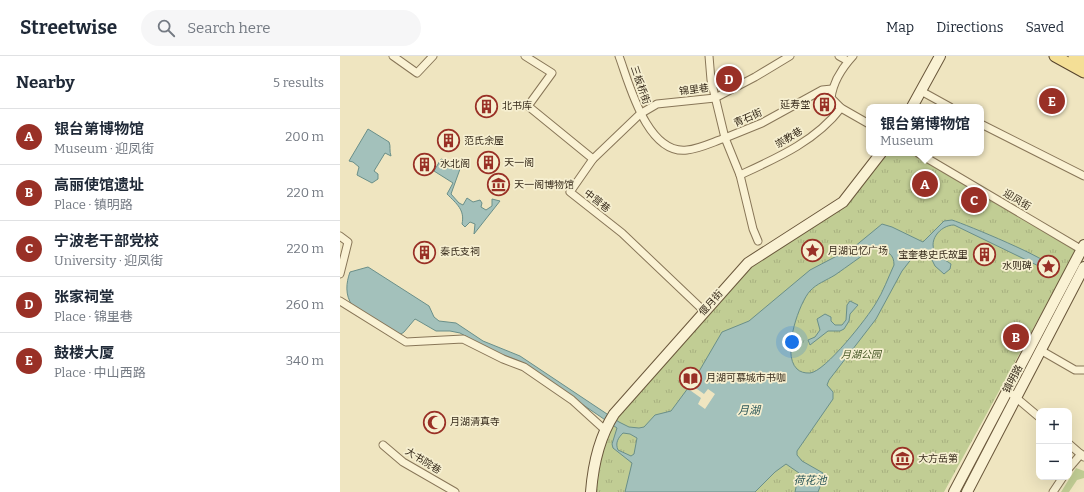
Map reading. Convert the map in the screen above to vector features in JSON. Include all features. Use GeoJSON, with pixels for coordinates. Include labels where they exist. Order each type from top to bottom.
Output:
{"type":"FeatureCollection","features":[{"type":"Feature","properties":{"kind":"main road"},"geometry":{"type":"LineString","coordinates":[[914,104],[940,56]]}},
{"type":"Feature","properties":{"kind":"main road"},"geometry":{"type":"LineString","coordinates":[[1074,56],[1084,62]]}},
{"type":"Feature","properties":{"kind":"main road"},"geometry":{"type":"LineString","coordinates":[[1059,57],[1084,72]]}},
{"type":"Feature","properties":{"kind":"main road","name":"偃月街"},"geometry":{"type":"LineString","coordinates":[[591,492],[599,448],[606,428],[614,414],[748,263],[843,202],[879,156]]}},
{"type":"Feature","properties":{"kind":"main road","name":"镇明路"},"geometry":{"type":"LineString","coordinates":[[954,492],[1083,249]]}},
{"type":"Feature","properties":{"kind":"main road","name":"镇明路"},"geometry":{"type":"LineString","coordinates":[[967,492],[1042,351],[1084,267]]}},
{"type":"Feature","properties":{"kind":"street"},"geometry":{"type":"LineString","coordinates":[[393,56],[417,73],[433,56]]}},
{"type":"Feature","properties":{"kind":"street"},"geometry":{"type":"LineString","coordinates":[[525,56],[552,73],[528,106],[594,159]]}},
{"type":"Feature","properties":{"kind":"street","name":"三板桥街"},"geometry":{"type":"LineString","coordinates":[[619,56],[640,114],[652,131],[666,145],[674,149],[687,150],[725,138]]}},
{"type":"Feature","properties":{"kind":"street","name":"青石街"},"geometry":{"type":"LineString","coordinates":[[709,56],[711,80],[725,138],[762,123],[822,90],[832,89]]}},
{"type":"Feature","properties":{"kind":"street","name":"锦里巷"},"geometry":{"type":"LineString","coordinates":[[594,159],[640,114],[657,104],[715,98],[784,61],[790,56]]}},
{"type":"Feature","properties":{"kind":"street"},"geometry":{"type":"LineString","coordinates":[[839,56],[850,59],[832,89],[831,98],[842,108],[866,122]]}},
{"type":"Feature","properties":{"kind":"street"},"geometry":{"type":"LineString","coordinates":[[921,91],[945,104]]}},
{"type":"Feature","properties":{"kind":"street","name":"崇教巷"},"geometry":{"type":"LineString","coordinates":[[740,175],[800,144],[824,126],[842,108]]}},
{"type":"Feature","properties":{"kind":"street"},"geometry":{"type":"LineString","coordinates":[[984,126],[1084,176]]}},
{"type":"Feature","properties":{"kind":"street"},"geometry":{"type":"LineString","coordinates":[[725,138],[740,175],[753,229],[758,241]]}},
{"type":"Feature","properties":{"kind":"street","name":"迎凤街"},"geometry":{"type":"LineString","coordinates":[[923,156],[1083,249]]}},
{"type":"Feature","properties":{"kind":"street","name":"中营巷"},"geometry":{"type":"LineString","coordinates":[[594,159],[570,192],[622,233],[704,311]]}},
{"type":"Feature","properties":{"kind":"street"},"geometry":{"type":"LineString","coordinates":[[340,236],[348,242],[340,274]]}},
{"type":"Feature","properties":{"kind":"street"},"geometry":{"type":"LineString","coordinates":[[340,302],[406,342],[463,339],[503,359],[524,367],[572,400],[606,428]]}},
{"type":"Feature","properties":{"kind":"street"},"geometry":{"type":"LineString","coordinates":[[1042,351],[1075,370],[1084,370]]}},
{"type":"Feature","properties":{"kind":"street"},"geometry":{"type":"LineString","coordinates":[[1007,390],[1036,414]]}},
{"type":"Feature","properties":{"kind":"street","name":"大书院巷"},"geometry":{"type":"LineString","coordinates":[[383,445],[403,462],[456,492]]}},
{"type":"Feature","properties":{"kind":"street"},"geometry":{"type":"LineString","coordinates":[[1072,447],[1082,455],[1072,465]]}},
{"type":"Feature","properties":{"kind":"street"},"geometry":{"type":"LineString","coordinates":[[1053,492],[1061,480]]}},
{"type":"Feature","properties":{"kind":"green space","name":"月湖公园"},"geometry":{"type":"Polygon","coordinates":[[[882,156],[919,156],[1076,250],[944,492],[596,492],[604,443],[617,416],[750,265],[844,203],[882,156]]]}},
{"type":"Feature","properties":{"kind":"green space"},"geometry":{"type":"Polygon","coordinates":[[[1076,468],[1084,471],[1084,478],[1077,480],[1069,492],[1061,492],[1068,480],[1072,480],[1072,474],[1076,468]]]}},
{"type":"Feature","properties":{"kind":"water"},"geometry":{"type":"Polygon","coordinates":[[[368,129],[389,142],[391,156],[385,153],[374,171],[378,174],[378,179],[372,183],[357,175],[359,167],[353,162],[349,161],[368,129]]]}},
{"type":"Feature","properties":{"kind":"water"},"geometry":{"type":"Polygon","coordinates":[[[441,159],[457,165],[460,169],[451,194],[459,203],[463,205],[467,198],[473,202],[480,200],[482,203],[481,207],[486,210],[492,206],[492,199],[500,201],[474,234],[475,224],[470,222],[465,227],[462,224],[463,219],[461,211],[457,204],[447,194],[453,183],[434,171],[441,159]]]}},
{"type":"Feature","properties":{"kind":"water","name":"月湖"},"geometry":{"type":"Polygon","coordinates":[[[952,220],[1024,250],[1050,264],[1055,269],[1054,272],[1049,271],[954,225],[940,231],[934,240],[934,250],[937,255],[951,264],[950,269],[944,274],[935,266],[930,256],[919,252],[916,253],[902,271],[876,319],[829,380],[827,385],[833,392],[833,399],[797,451],[797,455],[802,461],[823,473],[823,479],[818,492],[795,492],[799,473],[786,464],[775,472],[755,492],[625,492],[632,463],[613,448],[612,444],[617,428],[519,361],[492,351],[460,333],[436,331],[415,319],[404,332],[401,334],[395,333],[352,305],[347,293],[350,272],[368,267],[429,306],[434,317],[439,321],[456,323],[483,341],[520,356],[619,422],[629,427],[639,428],[644,427],[655,415],[671,411],[694,380],[722,332],[749,321],[810,270],[854,247],[882,224],[892,227],[923,242],[944,221],[952,220]],[[878,248],[872,249],[835,275],[815,286],[810,291],[799,310],[792,338],[791,352],[793,363],[799,371],[810,373],[826,364],[856,331],[876,303],[894,265],[892,256],[878,248]],[[623,433],[618,441],[618,450],[631,456],[634,454],[637,438],[630,434],[623,433]]]}},
{"type":"Feature","properties":{"kind":"water"},"geometry":{"type":"Polygon","coordinates":[[[850,301],[858,305],[850,314],[849,321],[844,329],[840,331],[828,331],[810,345],[808,340],[815,337],[820,330],[817,319],[825,314],[831,317],[831,321],[835,325],[842,325],[846,320],[847,305],[850,301]]]}},
{"type":"Feature","properties":{"kind":"pier"},"geometry":{"type":"Polygon","coordinates":[[[690,384],[704,394],[708,389],[715,394],[705,409],[698,404],[701,398],[687,388],[690,384]]]}},
{"type":"Feature","properties":{"kind":"place","name":"张家祠堂"},"geometry":{"type":"Point","coordinates":[729,79]}},
{"type":"Feature","properties":{"kind":"place","name":"鼓楼大厦"},"geometry":{"type":"Point","coordinates":[1052,101]}},
{"type":"Feature","properties":{"kind":"place","name":"延寿堂"},"geometry":{"type":"Point","coordinates":[825,105]}},
{"type":"Feature","properties":{"kind":"place","name":"北书库"},"geometry":{"type":"Point","coordinates":[486,106]}},
{"type":"Feature","properties":{"kind":"place","name":"范氏余屋"},"geometry":{"type":"Point","coordinates":[449,141]}},
{"type":"Feature","properties":{"kind":"place","name":"天一阁"},"geometry":{"type":"Point","coordinates":[489,163]}},
{"type":"Feature","properties":{"kind":"place","name":"水北阁"},"geometry":{"type":"Point","coordinates":[424,164]}},
{"type":"Feature","properties":{"kind":"place","name":"银台第博物馆"},"geometry":{"type":"Point","coordinates":[925,184]}},
{"type":"Feature","properties":{"kind":"place","name":"天一阁博物馆"},"geometry":{"type":"Point","coordinates":[498,185]}},
{"type":"Feature","properties":{"kind":"place","name":"宁波老干部党校"},"geometry":{"type":"Point","coordinates":[974,200]}},
{"type":"Feature","properties":{"kind":"place","name":"月湖记忆广场"},"geometry":{"type":"Point","coordinates":[812,251]}},
{"type":"Feature","properties":{"kind":"place","name":"秦氏支祠"},"geometry":{"type":"Point","coordinates":[425,252]}},
{"type":"Feature","properties":{"kind":"place","name":"宝奎巷史氏故里"},"geometry":{"type":"Point","coordinates":[984,255]}},
{"type":"Feature","properties":{"kind":"place","name":"水则碑"},"geometry":{"type":"Point","coordinates":[1048,266]}},
{"type":"Feature","properties":{"kind":"place","name":"高丽使馆遗址"},"geometry":{"type":"Point","coordinates":[1016,337]}},
{"type":"Feature","properties":{"kind":"place","name":"月湖可慕城市书咖"},"geometry":{"type":"Point","coordinates":[690,378]}},
{"type":"Feature","properties":{"kind":"place","name":"月湖清真寺"},"geometry":{"type":"Point","coordinates":[434,422]}},
{"type":"Feature","properties":{"kind":"place","name":"大方岳第"},"geometry":{"type":"Point","coordinates":[902,459]}},
{"type":"Feature","properties":{"kind":"water label","name":"荷花池"},"geometry":{"type":"Point","coordinates":[810,480]}}]}
